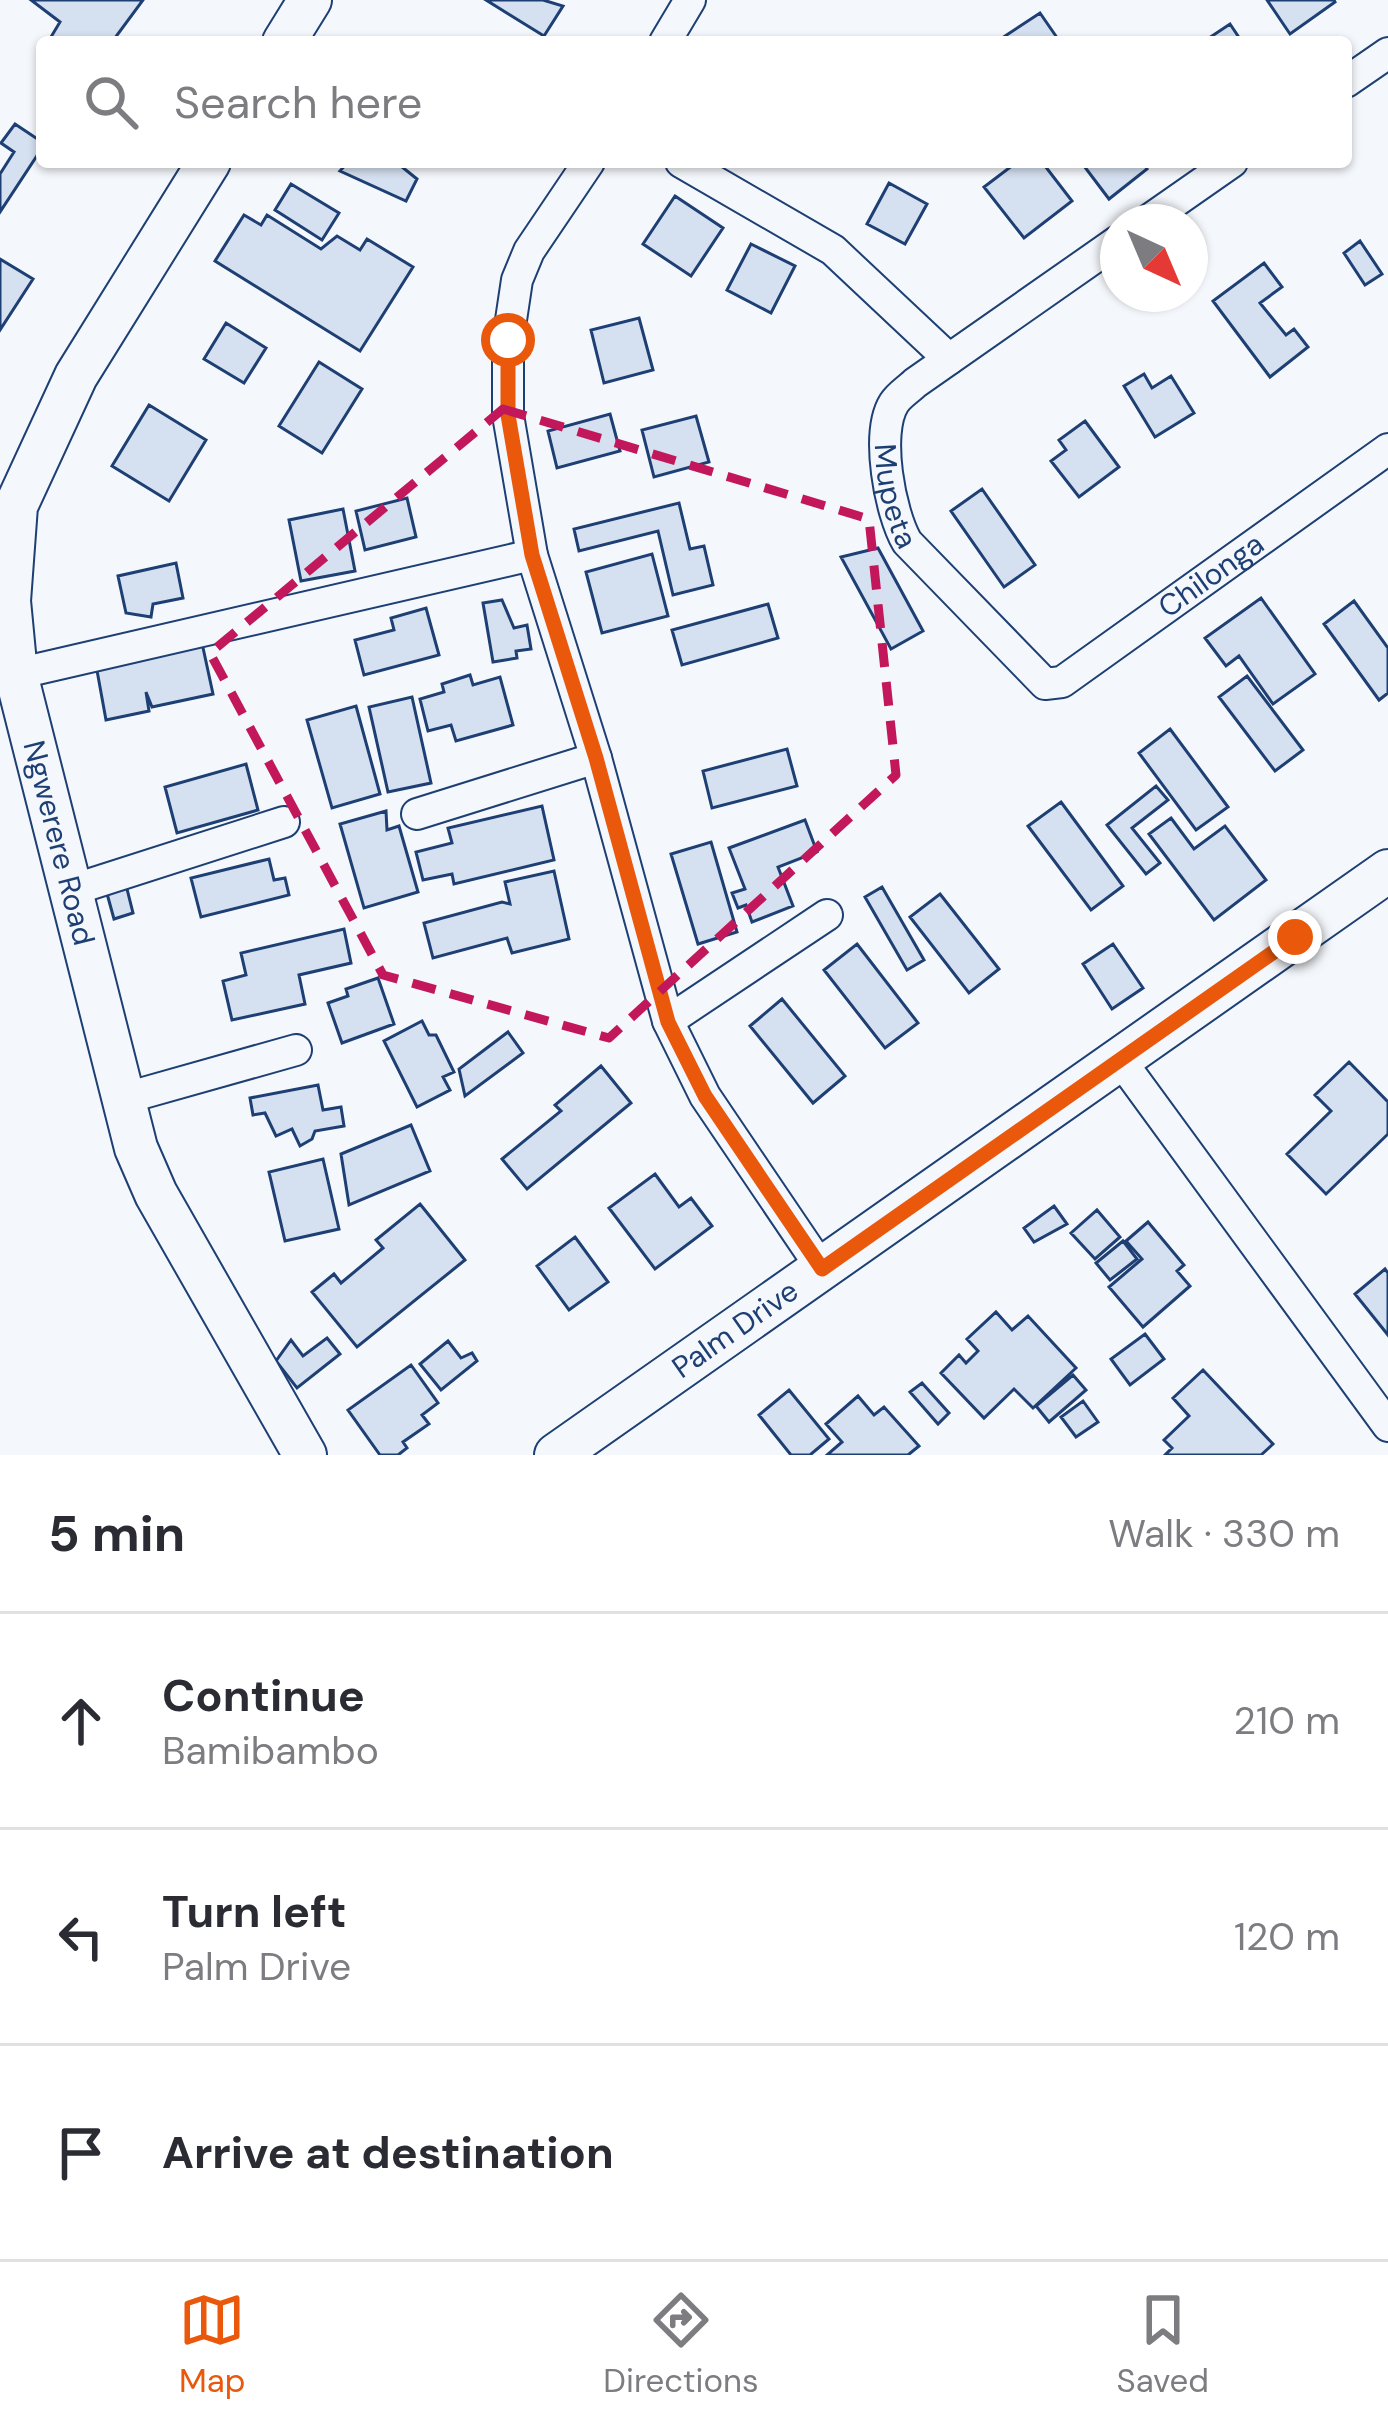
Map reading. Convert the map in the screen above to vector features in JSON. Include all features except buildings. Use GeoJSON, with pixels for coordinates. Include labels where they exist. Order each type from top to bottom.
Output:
{"type":"FeatureCollection","features":[{"type":"Feature","properties":{"kind":"street"},"geometry":{"type":"LineString","coordinates":[[288,36],[310,0]]}},
{"type":"Feature","properties":{"kind":"street"},"geometry":{"type":"LineString","coordinates":[[668,36],[690,0]]}},
{"type":"Feature","properties":{"kind":"street"},"geometry":{"type":"LineString","coordinates":[[1352,78],[1388,53]]}},
{"type":"Feature","properties":{"kind":"street","name":"Ngwerere Road"},"geometry":{"type":"LineString","coordinates":[[205,168],[76,376],[8,501],[9,601],[16,674],[136,1148],[156,1194],[305,1455]]}},
{"type":"Feature","properties":{"kind":"street"},"geometry":{"type":"LineString","coordinates":[[585,168],[529,251],[517,280],[508,340],[508,415],[532,555],[596,758],[668,1022],[705,1096],[822,1269]]}},
{"type":"Feature","properties":{"kind":"street"},"geometry":{"type":"LineString","coordinates":[[691,168],[833,250],[950,359]]}},
{"type":"Feature","properties":{"kind":"street"},"geometry":{"type":"LineString","coordinates":[[1172,204],[1223,168]]}},
{"type":"Feature","properties":{"kind":"street","name":"Mupeta"},"geometry":{"type":"LineString","coordinates":[[1032,672],[898,527],[884,441],[887,422],[895,402],[1100,255]]}},
{"type":"Feature","properties":{"kind":"street","name":"Chilonga"},"geometry":{"type":"LineString","coordinates":[[1032,672],[1045,684],[1062,682],[1388,449]]}},
{"type":"Feature","properties":{"kind":"street"},"geometry":{"type":"LineString","coordinates":[[16,674],[532,555]]}},
{"type":"Feature","properties":{"kind":"street"},"geometry":{"type":"LineString","coordinates":[[417,814],[596,758]]}},
{"type":"Feature","properties":{"kind":"street"},"geometry":{"type":"LineString","coordinates":[[69,891],[284,822]]}},
{"type":"Feature","properties":{"kind":"street","name":"Palm Drive"},"geometry":{"type":"LineString","coordinates":[[556,1455],[1388,871]]}},
{"type":"Feature","properties":{"kind":"street"},"geometry":{"type":"LineString","coordinates":[[668,1022],[827,915]]}},
{"type":"Feature","properties":{"kind":"street"},"geometry":{"type":"LineString","coordinates":[[122,1099],[296,1049]]}},
{"type":"Feature","properties":{"kind":"street"},"geometry":{"type":"LineString","coordinates":[[1121,1061],[1388,1426]]}},
{"type":"Feature","properties":{"kind":"highlighted area"},"geometry":{"type":"Polygon","coordinates":[[[503,409],[869,519],[896,775],[609,1038],[383,975],[210,653],[503,409]]]}},
{"type":"Feature","properties":{"kind":"route"},"geometry":{"type":"LineString","coordinates":[[508,340],[508,415],[532,555],[596,758],[668,1022],[705,1096],[822,1269],[1295,937]]}}]}
